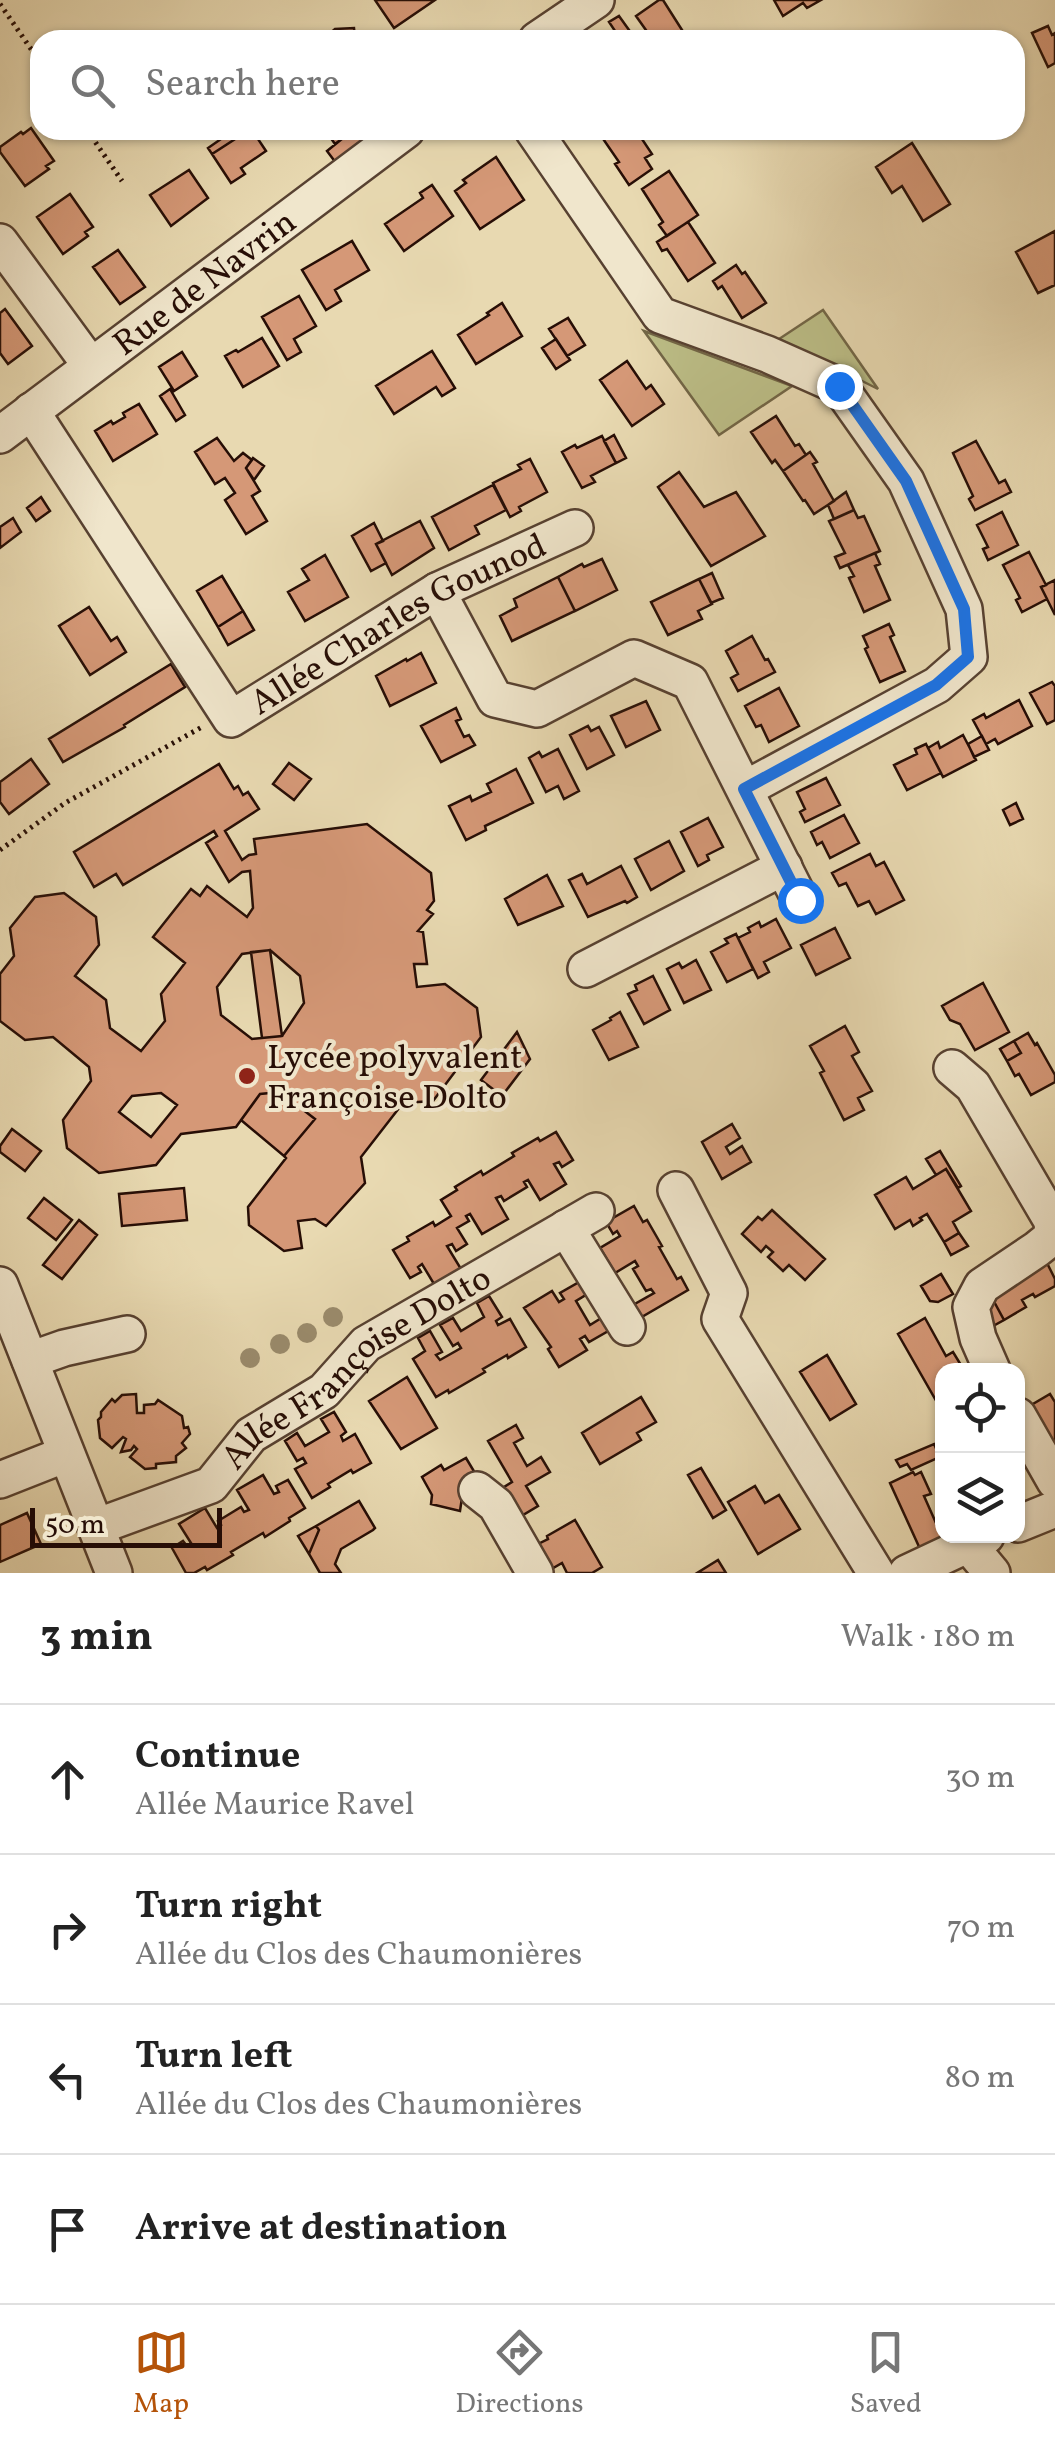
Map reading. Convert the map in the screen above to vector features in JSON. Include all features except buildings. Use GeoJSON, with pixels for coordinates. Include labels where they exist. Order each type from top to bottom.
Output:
{"type":"FeatureCollection","features":[{"type":"Feature","properties":{"kind":"street"},"geometry":{"type":"LineString","coordinates":[[552,30],[596,0]]}},
{"type":"Feature","properties":{"kind":"street","name":"Rue de Navrin"},"geometry":{"type":"LineString","coordinates":[[0,434],[393,140]]}},
{"type":"Feature","properties":{"kind":"street"},"geometry":{"type":"LineString","coordinates":[[540,140],[660,315],[767,354],[839,386],[906,481],[964,609],[968,657],[936,685],[744,789]]}},
{"type":"Feature","properties":{"kind":"street"},"geometry":{"type":"LineString","coordinates":[[0,242],[91,366]]}},
{"type":"Feature","properties":{"kind":"street","name":"Allée Charles Gounod"},"geometry":{"type":"LineString","coordinates":[[32,411],[232,719],[436,591],[575,528]]}},
{"type":"Feature","properties":{"kind":"street"},"geometry":{"type":"LineString","coordinates":[[436,591],[495,699],[537,709],[634,658],[690,682],[800,900]]}},
{"type":"Feature","properties":{"kind":"street"},"geometry":{"type":"LineString","coordinates":[[586,969],[784,867]]}},
{"type":"Feature","properties":{"kind":"street"},"geometry":{"type":"LineString","coordinates":[[952,1068],[973,1086],[1052,1221],[1053,1236],[982,1286],[971,1308],[989,1363]]}},
{"type":"Feature","properties":{"kind":"street"},"geometry":{"type":"LineString","coordinates":[[676,1190],[729,1294],[720,1319],[876,1573]]}},
{"type":"Feature","properties":{"kind":"street","name":"Allée Françoise Dolto"},"geometry":{"type":"LineString","coordinates":[[96,1528],[211,1485],[251,1435],[324,1391],[366,1344],[581,1219],[627,1327]]}},
{"type":"Feature","properties":{"kind":"street"},"geometry":{"type":"LineString","coordinates":[[0,1285],[114,1573]]}},
{"type":"Feature","properties":{"kind":"street"},"geometry":{"type":"LineString","coordinates":[[30,1360],[126,1334]]}},
{"type":"Feature","properties":{"kind":"street"},"geometry":{"type":"LineString","coordinates":[[1025,1428],[1055,1480]]}},
{"type":"Feature","properties":{"kind":"street"},"geometry":{"type":"LineString","coordinates":[[0,1480],[66,1454]]}},
{"type":"Feature","properties":{"kind":"street"},"geometry":{"type":"LineString","coordinates":[[477,1490],[496,1504],[535,1573]]}},
{"type":"Feature","properties":{"kind":"street"},"geometry":{"type":"LineString","coordinates":[[1025,1521],[1055,1509]]}},
{"type":"Feature","properties":{"kind":"street"},"geometry":{"type":"LineString","coordinates":[[907,1573],[969,1543]]}},
{"type":"Feature","properties":{"kind":"street"},"geometry":{"type":"LineString","coordinates":[[979,1543],[992,1573]]}},
{"type":"Feature","properties":{"kind":"path"},"geometry":{"type":"LineString","coordinates":[[0,4],[30,48]]}},
{"type":"Feature","properties":{"kind":"path"},"geometry":{"type":"LineString","coordinates":[[94,140],[122,181]]}},
{"type":"Feature","properties":{"kind":"path"},"geometry":{"type":"LineString","coordinates":[[0,850],[65,802],[228,713]]}},
{"type":"Feature","properties":{"kind":"green space"},"geometry":{"type":"Polygon","coordinates":[[[823,310],[878,389],[779,339],[823,310]]]}},
{"type":"Feature","properties":{"kind":"green space"},"geometry":{"type":"Polygon","coordinates":[[[644,331],[792,386],[719,435],[644,331]]]}},
{"type":"Feature","properties":{"kind":"place","name":"Lycée polyvalent Françoise Dolto"},"geometry":{"type":"Point","coordinates":[247,1076]}},
{"type":"Feature","properties":{"kind":"route"},"geometry":{"type":"LineString","coordinates":[[800,900],[744,789],[936,685],[968,657],[964,609],[906,481],[839,386]]}}]}
